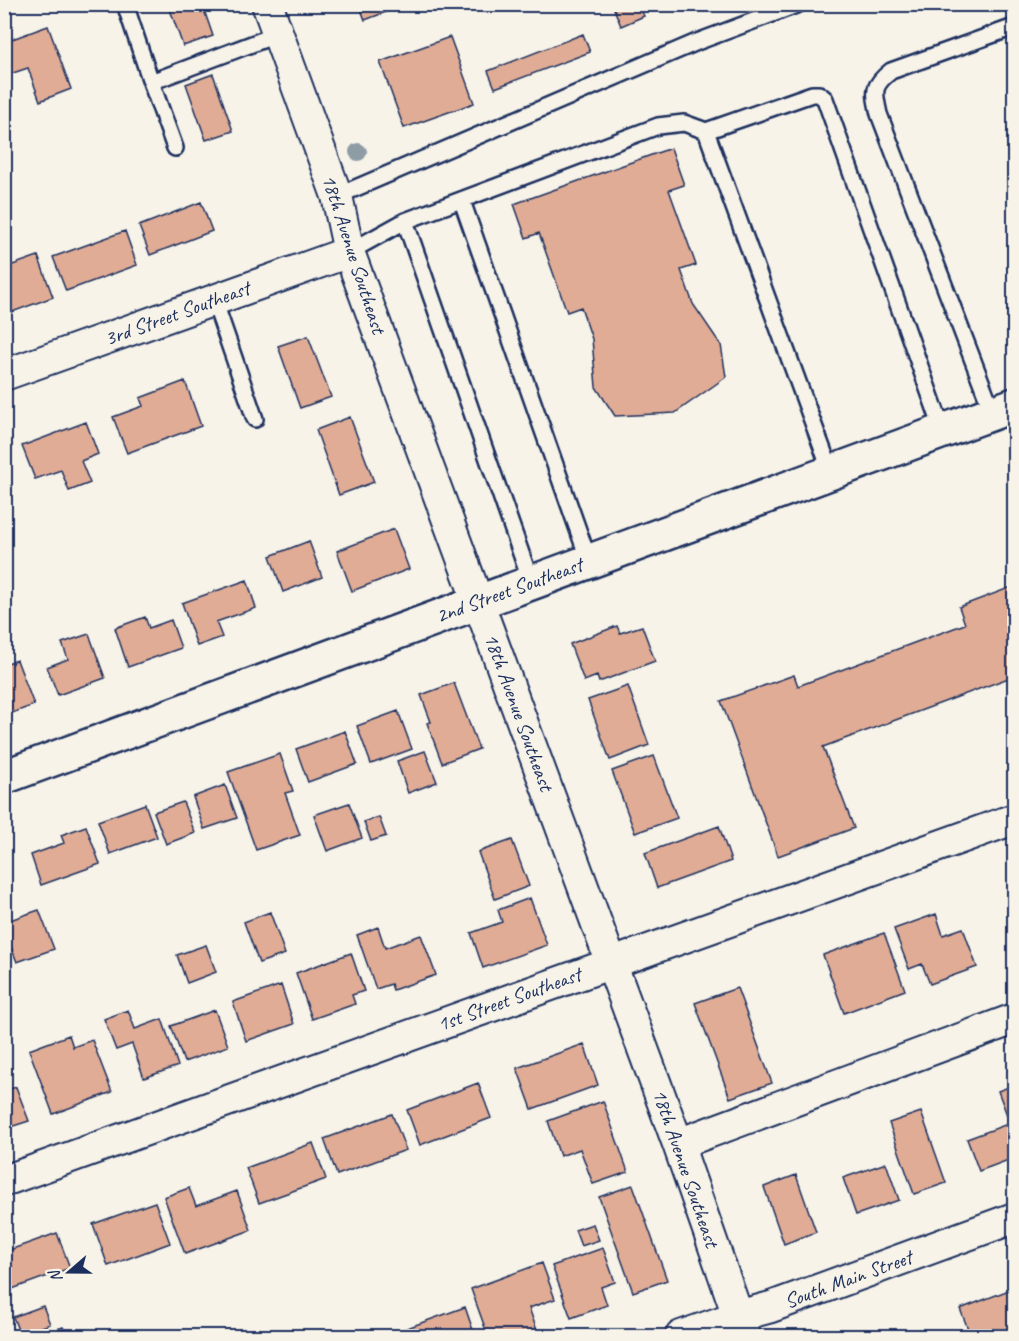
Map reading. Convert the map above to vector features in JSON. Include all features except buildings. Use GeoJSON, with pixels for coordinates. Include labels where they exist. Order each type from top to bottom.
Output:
{"type":"FeatureCollection","features":[{"type":"Feature","properties":{"kind":"street","name":"18th Avenue Southeast"},"geometry":{"type":"LineString","coordinates":[[267,4],[337,196],[349,252],[678,1144],[741,1326]]}},
{"type":"Feature","properties":{"kind":"street","name":"3rd Street Southeast"},"geometry":{"type":"LineString","coordinates":[[4,375],[349,252]]}},
{"type":"Feature","properties":{"kind":"street","name":"2nd Street Southeast"},"geometry":{"type":"LineString","coordinates":[[4,777],[1004,409]]}},
{"type":"Feature","properties":{"kind":"street","name":"1st Street Southeast"},"geometry":{"type":"LineString","coordinates":[[4,1181],[1014,819]]}},
{"type":"Feature","properties":{"kind":"street"},"geometry":{"type":"LineString","coordinates":[[678,1144],[1014,1019]]}},
{"type":"Feature","properties":{"kind":"street","name":"South Main Street"},"geometry":{"type":"LineString","coordinates":[[681,1336],[741,1326],[771,1307],[1014,1218]]}},
{"type":"Feature","properties":{"kind":"lane"},"geometry":{"type":"LineString","coordinates":[[125,4],[150,82],[175,148]]}},
{"type":"Feature","properties":{"kind":"lane"},"geometry":{"type":"LineString","coordinates":[[337,196],[697,42],[799,4]]}},
{"type":"Feature","properties":{"kind":"lane"},"geometry":{"type":"LineString","coordinates":[[1004,409],[879,114],[875,93],[879,80],[891,71],[1014,27]]}},
{"type":"Feature","properties":{"kind":"lane"},"geometry":{"type":"LineString","coordinates":[[150,82],[278,34]]}},
{"type":"Feature","properties":{"kind":"lane"},"geometry":{"type":"LineString","coordinates":[[349,252],[405,221],[658,126],[684,123],[706,131],[812,94],[819,94],[825,99],[943,431]]}},
{"type":"Feature","properties":{"kind":"lane"},"geometry":{"type":"LineString","coordinates":[[706,131],[831,472]]}},
{"type":"Feature","properties":{"kind":"lane"},"geometry":{"type":"LineString","coordinates":[[462,201],[589,561]]}},
{"type":"Feature","properties":{"kind":"lane"},"geometry":{"type":"LineString","coordinates":[[405,221],[531,582]]}},
{"type":"Feature","properties":{"kind":"lane"},"geometry":{"type":"LineString","coordinates":[[214,300],[255,419]]}}]}
